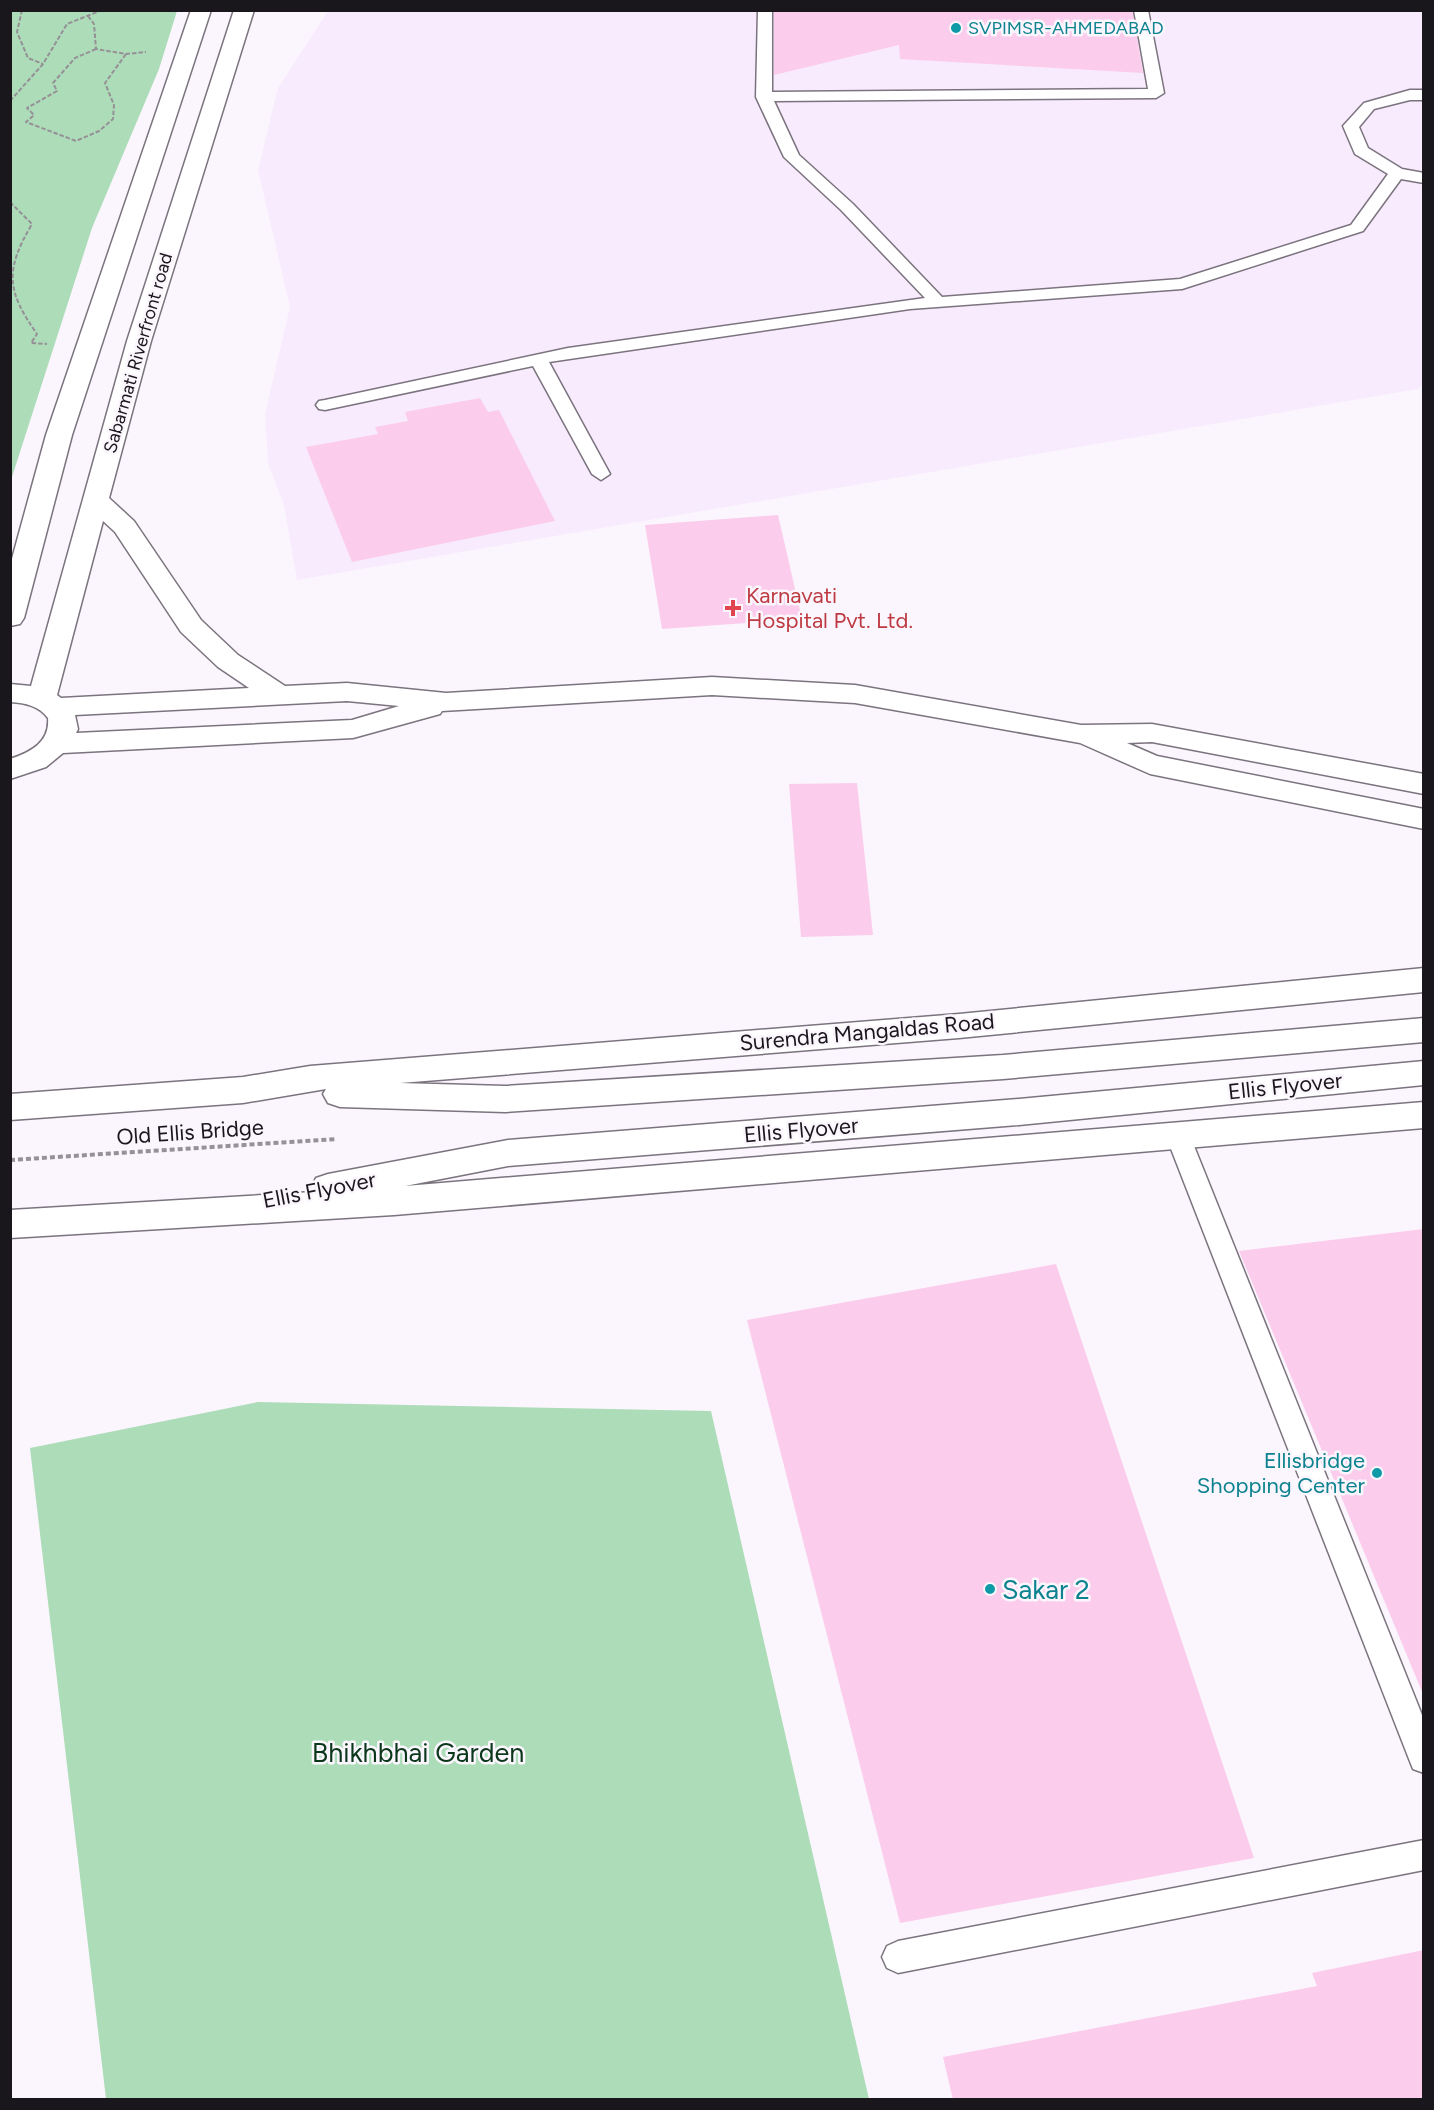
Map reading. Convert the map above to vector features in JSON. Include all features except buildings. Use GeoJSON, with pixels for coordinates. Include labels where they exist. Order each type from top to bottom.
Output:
{"type":"FeatureCollection","features":[{"type":"Feature","properties":{"kind":"street","name":"Sabarmati Riverfront road"},"geometry":{"type":"LineString","coordinates":[[49,702],[96,500],[115,341],[201,10]]}},
{"type":"Feature","properties":{"kind":"street","name":"Sabarmati Riverfront road"},"geometry":{"type":"LineString","coordinates":[[10,618],[59,435],[115,341],[244,10]]}},
{"type":"Feature","properties":{"kind":"street"},"geometry":{"type":"LineString","coordinates":[[96,500],[125,527],[191,626],[228,661],[279,695]]}},
{"type":"Feature","properties":{"kind":"street"},"geometry":{"type":"LineString","coordinates":[[10,693],[49,702],[347,692],[446,702],[712,686],[855,694],[1081,734],[1152,733],[1424,784]]}},
{"type":"Feature","properties":{"kind":"street"},"geometry":{"type":"LineString","coordinates":[[11,770],[32,762],[56,744],[64,726],[62,713],[49,702]]}},
{"type":"Feature","properties":{"kind":"street"},"geometry":{"type":"LineString","coordinates":[[56,744],[353,729],[446,702]]}},
{"type":"Feature","properties":{"kind":"street"},"geometry":{"type":"LineString","coordinates":[[1081,734],[1150,764],[1424,819]]}},
{"type":"Feature","properties":{"kind":"street","name":"Surendra Mangaldas Road"},"geometry":{"type":"LineString","coordinates":[[243,1090],[310,1078],[960,1026],[1424,980]]}},
{"type":"Feature","properties":{"kind":"street","name":"Ellis Flyover"},"geometry":{"type":"LineString","coordinates":[[243,1090],[517,1099],[1003,1067],[1424,1030]]}},
{"type":"Feature","properties":{"kind":"street","name":"Ellis Flyover"},"geometry":{"type":"LineString","coordinates":[[182,1216],[508,1153],[1019,1112],[1424,1072]]}},
{"type":"Feature","properties":{"kind":"street"},"geometry":{"type":"LineString","coordinates":[[10,1107],[243,1090]]}},
{"type":"Feature","properties":{"kind":"street"},"geometry":{"type":"LineString","coordinates":[[10,1224],[182,1216],[394,1201],[1424,1115]]}},
{"type":"Feature","properties":{"kind":"lane"},"geometry":{"type":"LineString","coordinates":[[765,10],[764,97],[792,157],[847,207],[938,302]]}},
{"type":"Feature","properties":{"kind":"lane"},"geometry":{"type":"LineString","coordinates":[[764,97],[1156,93],[1141,10]]}},
{"type":"Feature","properties":{"kind":"lane"},"geometry":{"type":"LineString","coordinates":[[1424,95],[1410,95],[1369,106],[1351,126],[1361,151],[1397,172],[1424,178]]}},
{"type":"Feature","properties":{"kind":"lane"},"geometry":{"type":"LineString","coordinates":[[325,405],[538,359],[938,302],[1182,284],[1357,228],[1397,172]]}},
{"type":"Feature","properties":{"kind":"lane"},"geometry":{"type":"LineString","coordinates":[[538,359],[601,474]]}},
{"type":"Feature","properties":{"kind":"lane"},"geometry":{"type":"LineString","coordinates":[[1178,1136],[1424,1759]]}},
{"type":"Feature","properties":{"kind":"lane"},"geometry":{"type":"LineString","coordinates":[[898,1957],[1424,1855]]}},
{"type":"Feature","properties":{"kind":"path"},"geometry":{"type":"LineString","coordinates":[[22,10],[17,32],[28,58],[43,64]]}},
{"type":"Feature","properties":{"kind":"path"},"geometry":{"type":"LineString","coordinates":[[10,101],[43,64],[67,24],[102,10]]}},
{"type":"Feature","properties":{"kind":"path"},"geometry":{"type":"LineString","coordinates":[[88,16],[94,24],[96,49]]}},
{"type":"Feature","properties":{"kind":"path"},"geometry":{"type":"LineString","coordinates":[[126,54],[105,83],[114,105],[112,119],[99,131],[76,141],[26,122],[34,115],[27,108],[57,91],[52,83],[75,58],[96,49],[126,54],[155,51]]}},
{"type":"Feature","properties":{"kind":"path"},"geometry":{"type":"LineString","coordinates":[[10,202],[32,224],[15,254],[12,280],[20,312],[37,334],[31,344],[54,344]]}},
{"type":"Feature","properties":{"kind":"path","name":"Old Ellis Bridge"},"geometry":{"type":"LineString","coordinates":[[10,1160],[348,1138]]}},
{"type":"Feature","properties":{"kind":"shaded area"},"geometry":{"type":"Polygon","coordinates":[[[328,11],[1423,11],[1423,385],[1418,389],[297,580],[284,505],[268,463],[265,414],[290,307],[258,170],[278,88],[328,11]]]}},
{"type":"Feature","properties":{"kind":"green space"},"geometry":{"type":"Polygon","coordinates":[[[11,10],[177,11],[159,69],[92,228],[11,480],[11,10]]]}},
{"type":"Feature","properties":{"kind":"green space","name":"Bhikhbhai Garden"},"geometry":{"type":"Polygon","coordinates":[[[258,1402],[711,1411],[869,2099],[106,2099],[30,1448],[258,1402]]]}},
{"type":"Feature","properties":{"kind":"place","name":"SVPIMSR-AHMEDABAD"},"geometry":{"type":"Point","coordinates":[956,28]}},
{"type":"Feature","properties":{"kind":"place","name":"Karnavati Hospital Pvt. Ltd."},"geometry":{"type":"Point","coordinates":[733,608]}},
{"type":"Feature","properties":{"kind":"place","name":"Ellisbridge Shopping Center"},"geometry":{"type":"Point","coordinates":[1377,1473]}},
{"type":"Feature","properties":{"kind":"place","name":"Sakar 2"},"geometry":{"type":"Point","coordinates":[990,1589]}}]}
